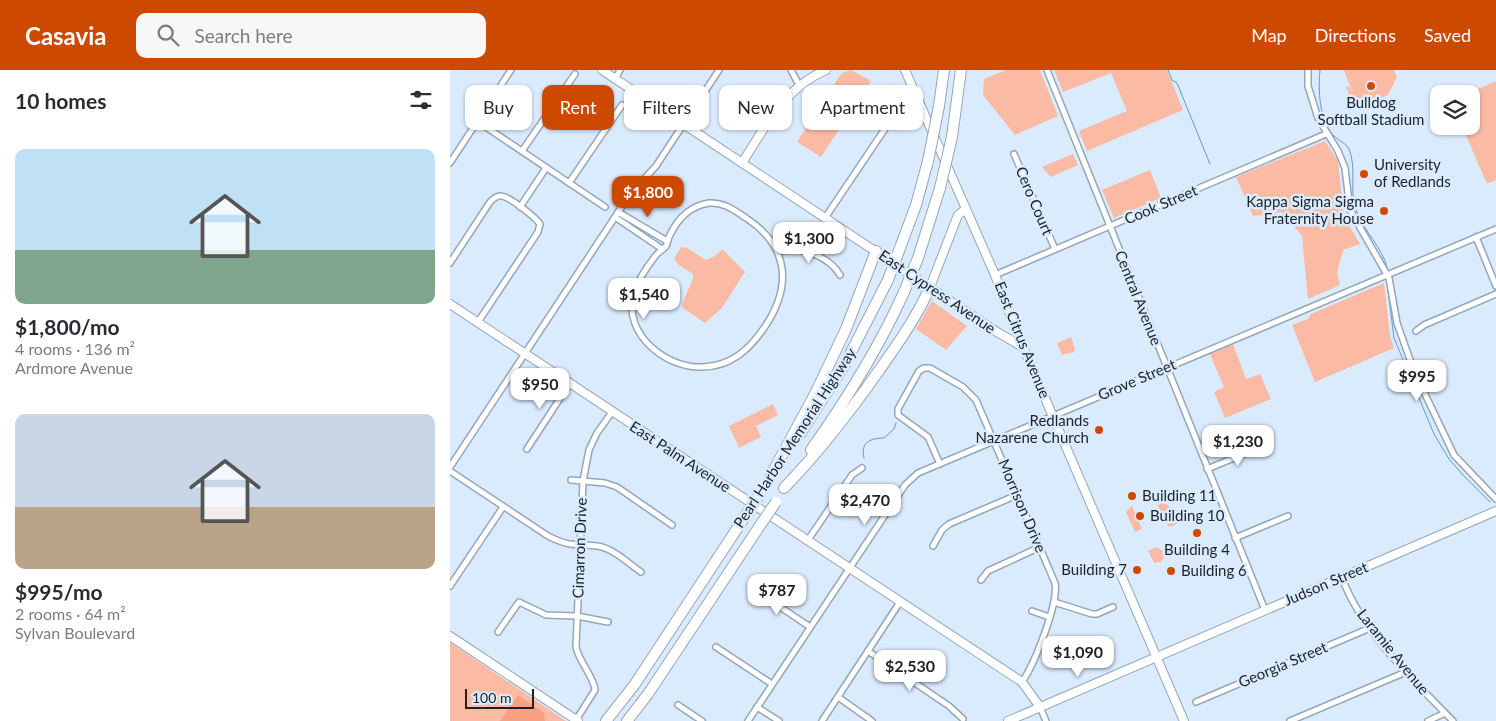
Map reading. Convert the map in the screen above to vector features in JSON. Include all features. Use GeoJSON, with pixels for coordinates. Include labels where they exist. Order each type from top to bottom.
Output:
{"type":"FeatureCollection","features":[{"type":"Feature","properties":{"kind":"highway","name":"Pearl Harbor Memorial Highway"},"geometry":{"type":"LineString","coordinates":[[606,721],[635,684],[845,364],[888,280],[900,248],[928,161],[944,70]]}},
{"type":"Feature","properties":{"kind":"highway","name":"Pearl Harbor Memorial Highway"},"geometry":{"type":"LineString","coordinates":[[627,721],[648,694],[784,488],[860,378],[887,330],[918,258],[940,188],[952,137],[961,70]]}},
{"type":"Feature","properties":{"kind":"highway"},"geometry":{"type":"LineString","coordinates":[[770,478],[815,394],[846,329],[876,251]]}},
{"type":"Feature","properties":{"kind":"highway"},"geometry":{"type":"LineString","coordinates":[[784,488],[812,460],[866,389],[896,346],[930,287]]}},
{"type":"Feature","properties":{"kind":"main road","name":"East Cypress Avenue"},"geometry":{"type":"LineString","coordinates":[[602,70],[624,85]]}},
{"type":"Feature","properties":{"kind":"main road"},"geometry":{"type":"LineString","coordinates":[[742,164],[783,100],[799,84],[826,70]]}},
{"type":"Feature","properties":{"kind":"main road","name":"East Citrus Avenue"},"geometry":{"type":"LineString","coordinates":[[905,70],[912,85]]}},
{"type":"Feature","properties":{"kind":"main road","name":"East Citrus Avenue"},"geometry":{"type":"LineString","coordinates":[[923,110],[1184,721]]}},
{"type":"Feature","properties":{"kind":"main road","name":"East Cypress Avenue"},"geometry":{"type":"LineString","coordinates":[[691,130],[996,332],[1023,347]]}},
{"type":"Feature","properties":{"kind":"main road"},"geometry":{"type":"LineString","coordinates":[[930,287],[958,215],[966,209]]}},
{"type":"Feature","properties":{"kind":"main road","name":"East Palm Avenue"},"geometry":{"type":"LineString","coordinates":[[450,304],[1022,682],[1040,707]]}},
{"type":"Feature","properties":{"kind":"main road","name":"Judson Street"},"geometry":{"type":"LineString","coordinates":[[1008,721],[1496,511]]}},
{"type":"Feature","properties":{"kind":"main road"},"geometry":{"type":"LineString","coordinates":[[450,636],[577,720]]}},
{"type":"Feature","properties":{"kind":"street"},"geometry":{"type":"LineString","coordinates":[[501,85],[511,70]]}},
{"type":"Feature","properties":{"kind":"street"},"geometry":{"type":"LineString","coordinates":[[615,79],[620,70]]}},
{"type":"Feature","properties":{"kind":"street"},"geometry":{"type":"LineString","coordinates":[[709,86],[719,70]]}},
{"type":"Feature","properties":{"kind":"street"},"geometry":{"type":"LineString","coordinates":[[791,70],[799,84]]}},
{"type":"Feature","properties":{"kind":"street","name":"Central Avenue"},"geometry":{"type":"LineString","coordinates":[[1047,70],[1265,610]]}},
{"type":"Feature","properties":{"kind":"street"},"geometry":{"type":"LineString","coordinates":[[1308,70],[1310,96],[1326,134],[1338,151],[1345,168],[1349,205],[1353,217],[1386,275],[1390,278],[1402,341],[1448,445],[1466,469],[1496,499]]}},
{"type":"Feature","properties":{"kind":"street"},"geometry":{"type":"LineString","coordinates":[[522,152],[575,74]]}},
{"type":"Feature","properties":{"kind":"street"},"geometry":{"type":"LineString","coordinates":[[569,183],[622,104]]}},
{"type":"Feature","properties":{"kind":"street"},"geometry":{"type":"LineString","coordinates":[[450,163],[471,130]]}},
{"type":"Feature","properties":{"kind":"street"},"geometry":{"type":"LineString","coordinates":[[490,130],[605,207]]}},
{"type":"Feature","properties":{"kind":"street"},"geometry":{"type":"LineString","coordinates":[[450,467],[524,352],[631,193],[656,166],[681,130]]}},
{"type":"Feature","properties":{"kind":"street"},"geometry":{"type":"LineString","coordinates":[[825,218],[884,130]]}},
{"type":"Feature","properties":{"kind":"street","name":"Cook Street"},"geometry":{"type":"LineString","coordinates":[[995,275],[1326,134]]}},
{"type":"Feature","properties":{"kind":"street","name":"Cero Court"},"geometry":{"type":"LineString","coordinates":[[1014,154],[1055,249]]}},
{"type":"Feature","properties":{"kind":"street"},"geometry":{"type":"LineString","coordinates":[[520,207],[546,168]]}},
{"type":"Feature","properties":{"kind":"street"},"geometry":{"type":"LineString","coordinates":[[450,264],[493,198],[504,196],[538,221],[540,228],[478,322]]}},
{"type":"Feature","properties":{"kind":"street"},"geometry":{"type":"LineString","coordinates":[[714,202],[731,208],[759,227],[770,238],[778,252],[782,265],[782,288],[778,304],[753,344],[738,357],[716,366],[685,366],[659,353],[643,338],[636,326],[632,310],[634,295],[638,282],[662,250],[680,219],[690,209],[714,202]]}},
{"type":"Feature","properties":{"kind":"street"},"geometry":{"type":"LineString","coordinates":[[617,214],[667,241]]}},
{"type":"Feature","properties":{"kind":"street"},"geometry":{"type":"LineString","coordinates":[[617,214],[662,250]]}},
{"type":"Feature","properties":{"kind":"street","name":"Grove Street"},"geometry":{"type":"LineString","coordinates":[[748,721],[905,485],[918,473],[1496,229]]}},
{"type":"Feature","properties":{"kind":"street"},"geometry":{"type":"LineString","coordinates":[[1476,238],[1496,286]]}},
{"type":"Feature","properties":{"kind":"street"},"geometry":{"type":"LineString","coordinates":[[778,252],[796,250],[812,254],[836,268],[840,275]]}},
{"type":"Feature","properties":{"kind":"street"},"geometry":{"type":"LineString","coordinates":[[1416,331],[1424,325],[1496,294]]}},
{"type":"Feature","properties":{"kind":"street","name":"Morrison Drive"},"geometry":{"type":"LineString","coordinates":[[940,464],[928,437],[898,415],[898,409],[919,371],[924,368],[930,368],[952,380],[973,396],[994,440],[1055,583],[1054,602],[1032,665],[1022,682]]}},
{"type":"Feature","properties":{"kind":"street"},"geometry":{"type":"LineString","coordinates":[[526,449],[570,383]]}},
{"type":"Feature","properties":{"kind":"street","name":"Cimarron Drive"},"geometry":{"type":"LineString","coordinates":[[577,720],[594,690],[593,681],[582,664],[576,647],[578,546],[583,481],[589,450],[597,433],[612,412]]}},
{"type":"Feature","properties":{"kind":"street"},"geometry":{"type":"LineString","coordinates":[[1207,469],[1261,447]]}},
{"type":"Feature","properties":{"kind":"street"},"geometry":{"type":"LineString","coordinates":[[808,540],[852,475],[862,468]]}},
{"type":"Feature","properties":{"kind":"street"},"geometry":{"type":"LineString","coordinates":[[450,471],[548,536],[564,544],[598,546],[609,550],[641,572]]}},
{"type":"Feature","properties":{"kind":"street","name":"Cimarron Drive"},"geometry":{"type":"LineString","coordinates":[[571,480],[583,481]]}},
{"type":"Feature","properties":{"kind":"street"},"geometry":{"type":"LineString","coordinates":[[583,481],[605,482],[617,487],[672,525]]}},
{"type":"Feature","properties":{"kind":"street"},"geometry":{"type":"LineString","coordinates":[[933,546],[942,530],[949,524],[1017,495]]}},
{"type":"Feature","properties":{"kind":"street"},"geometry":{"type":"LineString","coordinates":[[450,586],[503,507]]}},
{"type":"Feature","properties":{"kind":"street"},"geometry":{"type":"LineString","coordinates":[[1235,538],[1288,516]]}},
{"type":"Feature","properties":{"kind":"street"},"geometry":{"type":"LineString","coordinates":[[981,580],[988,571],[1040,547]]}},
{"type":"Feature","properties":{"kind":"street","name":"Laramie Avenue"},"geometry":{"type":"LineString","coordinates":[[1342,578],[1351,600],[1370,628],[1406,672],[1453,721]]}},
{"type":"Feature","properties":{"kind":"street"},"geometry":{"type":"LineString","coordinates":[[755,590],[810,627]]}},
{"type":"Feature","properties":{"kind":"street"},"geometry":{"type":"LineString","coordinates":[[498,632],[519,602],[546,615],[577,616]]}},
{"type":"Feature","properties":{"kind":"street"},"geometry":{"type":"LineString","coordinates":[[822,721],[900,602]]}},
{"type":"Feature","properties":{"kind":"street"},"geometry":{"type":"LineString","coordinates":[[1054,602],[1092,614],[1097,614],[1113,607]]}},
{"type":"Feature","properties":{"kind":"street"},"geometry":{"type":"LineString","coordinates":[[1032,611],[1048,617]]}},
{"type":"Feature","properties":{"kind":"street","name":"Cimarron Drive"},"geometry":{"type":"LineString","coordinates":[[577,616],[608,622]]}},
{"type":"Feature","properties":{"kind":"street","name":"Georgia Street"},"geometry":{"type":"LineString","coordinates":[[1196,702],[1370,628]]}},
{"type":"Feature","properties":{"kind":"street"},"geometry":{"type":"LineString","coordinates":[[716,647],[772,684]]}},
{"type":"Feature","properties":{"kind":"street"},"geometry":{"type":"LineString","coordinates":[[868,651],[949,706],[963,719]]}},
{"type":"Feature","properties":{"kind":"street"},"geometry":{"type":"LineString","coordinates":[[1290,721],[1406,672]]}},
{"type":"Feature","properties":{"kind":"street"},"geometry":{"type":"LineString","coordinates":[[838,697],[872,721]]}},
{"type":"Feature","properties":{"kind":"street"},"geometry":{"type":"LineString","coordinates":[[678,705],[702,721]]}},
{"type":"Feature","properties":{"kind":"street"},"geometry":{"type":"LineString","coordinates":[[758,707],[779,721]]}},
{"type":"Feature","properties":{"kind":"street","name":"East Palm Avenue"},"geometry":{"type":"LineString","coordinates":[[1040,707],[1046,721]]}},
{"type":"Feature","properties":{"kind":"street"},"geometry":{"type":"LineString","coordinates":[[1428,721],[1445,713]]}},
{"type":"Feature","properties":{"kind":"shaded area"},"geometry":{"type":"Polygon","coordinates":[[[851,70],[871,81],[868,85],[834,85],[842,73],[851,70]]]}},
{"type":"Feature","properties":{"kind":"shaded area"},"geometry":{"type":"Polygon","coordinates":[[[1006,70],[1040,70],[1058,116],[1015,135],[983,95],[984,79],[1006,70]]]}},
{"type":"Feature","properties":{"kind":"shaded area"},"geometry":{"type":"Polygon","coordinates":[[[1054,70],[1167,70],[1183,110],[1087,151],[1079,131],[1127,111],[1111,73],[1063,92],[1054,70]]]}},
{"type":"Feature","properties":{"kind":"shaded area","name":"Bulldog Softball Stadium"},"geometry":{"type":"Polygon","coordinates":[[[1344,70],[1394,70],[1397,77],[1388,95],[1355,109],[1346,87],[1349,86],[1353,94],[1344,70]]]}},
{"type":"Feature","properties":{"kind":"shaded area"},"geometry":{"type":"Polygon","coordinates":[[[1496,81],[1496,180],[1489,183],[1486,182],[1466,135],[1480,135],[1480,88],[1496,81]]]}},
{"type":"Feature","properties":{"kind":"shaded area"},"geometry":{"type":"Polygon","coordinates":[[[805,130],[839,130],[821,157],[797,142],[805,130]]]}},
{"type":"Feature","properties":{"kind":"shaded area"},"geometry":{"type":"Polygon","coordinates":[[[1325,141],[1338,161],[1344,217],[1360,244],[1343,250],[1337,273],[1340,285],[1308,299],[1302,236],[1282,212],[1253,216],[1236,177],[1325,141]]]}},
{"type":"Feature","properties":{"kind":"shaded area"},"geometry":{"type":"Polygon","coordinates":[[[1073,154],[1078,165],[1051,177],[1042,167],[1073,154]]]}},
{"type":"Feature","properties":{"kind":"shaded area"},"geometry":{"type":"Polygon","coordinates":[[[1150,170],[1161,198],[1114,218],[1102,190],[1150,170]]]}},
{"type":"Feature","properties":{"kind":"shaded area"},"geometry":{"type":"Polygon","coordinates":[[[681,247],[687,248],[706,260],[715,256],[722,249],[745,272],[721,309],[705,323],[683,308],[682,304],[693,279],[693,274],[679,265],[674,259],[681,247]]]}},
{"type":"Feature","properties":{"kind":"shaded area"},"geometry":{"type":"Polygon","coordinates":[[[1384,283],[1390,336],[1394,348],[1315,382],[1292,325],[1308,319],[1311,314],[1384,283]]]}},
{"type":"Feature","properties":{"kind":"shaded area"},"geometry":{"type":"Polygon","coordinates":[[[932,301],[967,326],[946,350],[916,329],[932,301]]]}},
{"type":"Feature","properties":{"kind":"shaded area"},"geometry":{"type":"Polygon","coordinates":[[[1071,337],[1075,349],[1074,352],[1062,355],[1057,343],[1071,337]]]}},
{"type":"Feature","properties":{"kind":"shaded area"},"geometry":{"type":"Polygon","coordinates":[[[1233,344],[1246,379],[1260,374],[1271,399],[1225,418],[1214,392],[1224,387],[1210,354],[1233,344]]]}},
{"type":"Feature","properties":{"kind":"shaded area"},"geometry":{"type":"Polygon","coordinates":[[[773,404],[778,415],[756,426],[761,437],[739,448],[729,426],[773,404]]]}},
{"type":"Feature","properties":{"kind":"shaded area"},"geometry":{"type":"Polygon","coordinates":[[[1161,502],[1168,505],[1177,524],[1169,527],[1158,506],[1161,502]]]}},
{"type":"Feature","properties":{"kind":"shaded area"},"geometry":{"type":"Polygon","coordinates":[[[1132,506],[1142,529],[1135,532],[1126,512],[1132,506]]]}},
{"type":"Feature","properties":{"kind":"shaded area"},"geometry":{"type":"Polygon","coordinates":[[[1157,547],[1166,554],[1161,562],[1154,563],[1148,551],[1157,547]]]}},
{"type":"Feature","properties":{"kind":"shaded area"},"geometry":{"type":"Polygon","coordinates":[[[450,642],[457,647],[566,721],[450,721],[450,642]]]}},
{"type":"Feature","properties":{"kind":"shaded area"},"geometry":{"type":"Polygon","coordinates":[[[518,695],[544,713],[545,721],[500,721],[518,695]]]}},
{"type":"Feature","properties":{"kind":"waterway"},"geometry":{"type":"LineString","coordinates":[[1168,70],[1172,80],[1177,83],[1210,164]]}},
{"type":"Feature","properties":{"kind":"waterway"},"geometry":{"type":"LineString","coordinates":[[1320,70],[1319,87],[1322,114],[1329,130],[1349,149],[1356,210],[1385,260],[1387,267]]}},
{"type":"Feature","properties":{"kind":"waterway"},"geometry":{"type":"LineString","coordinates":[[1387,282],[1394,338],[1434,434],[1449,459],[1490,502]]}},
{"type":"Feature","properties":{"kind":"waterway"},"geometry":{"type":"LineString","coordinates":[[864,458],[865,445],[871,440],[884,438],[894,429],[896,423]]}},
{"type":"Feature","properties":{"kind":"place","name":"Bulldog Softball Stadium"},"geometry":{"type":"Point","coordinates":[1371,86]}},
{"type":"Feature","properties":{"kind":"place","name":"University of Redlands"},"geometry":{"type":"Point","coordinates":[1364,174]}},
{"type":"Feature","properties":{"kind":"place","name":"Kappa Sigma Sigma Fraternity House"},"geometry":{"type":"Point","coordinates":[1384,211]}},
{"type":"Feature","properties":{"kind":"place","name":"Redlands Nazarene Church"},"geometry":{"type":"Point","coordinates":[1099,430]}},
{"type":"Feature","properties":{"kind":"place","name":"Building 11"},"geometry":{"type":"Point","coordinates":[1132,496]}},
{"type":"Feature","properties":{"kind":"place","name":"Building 10"},"geometry":{"type":"Point","coordinates":[1140,516]}},
{"type":"Feature","properties":{"kind":"place","name":"Building 4"},"geometry":{"type":"Point","coordinates":[1197,533]}},
{"type":"Feature","properties":{"kind":"place","name":"Building 7"},"geometry":{"type":"Point","coordinates":[1137,570]}},
{"type":"Feature","properties":{"kind":"place","name":"Building 6"},"geometry":{"type":"Point","coordinates":[1171,571]}}]}
